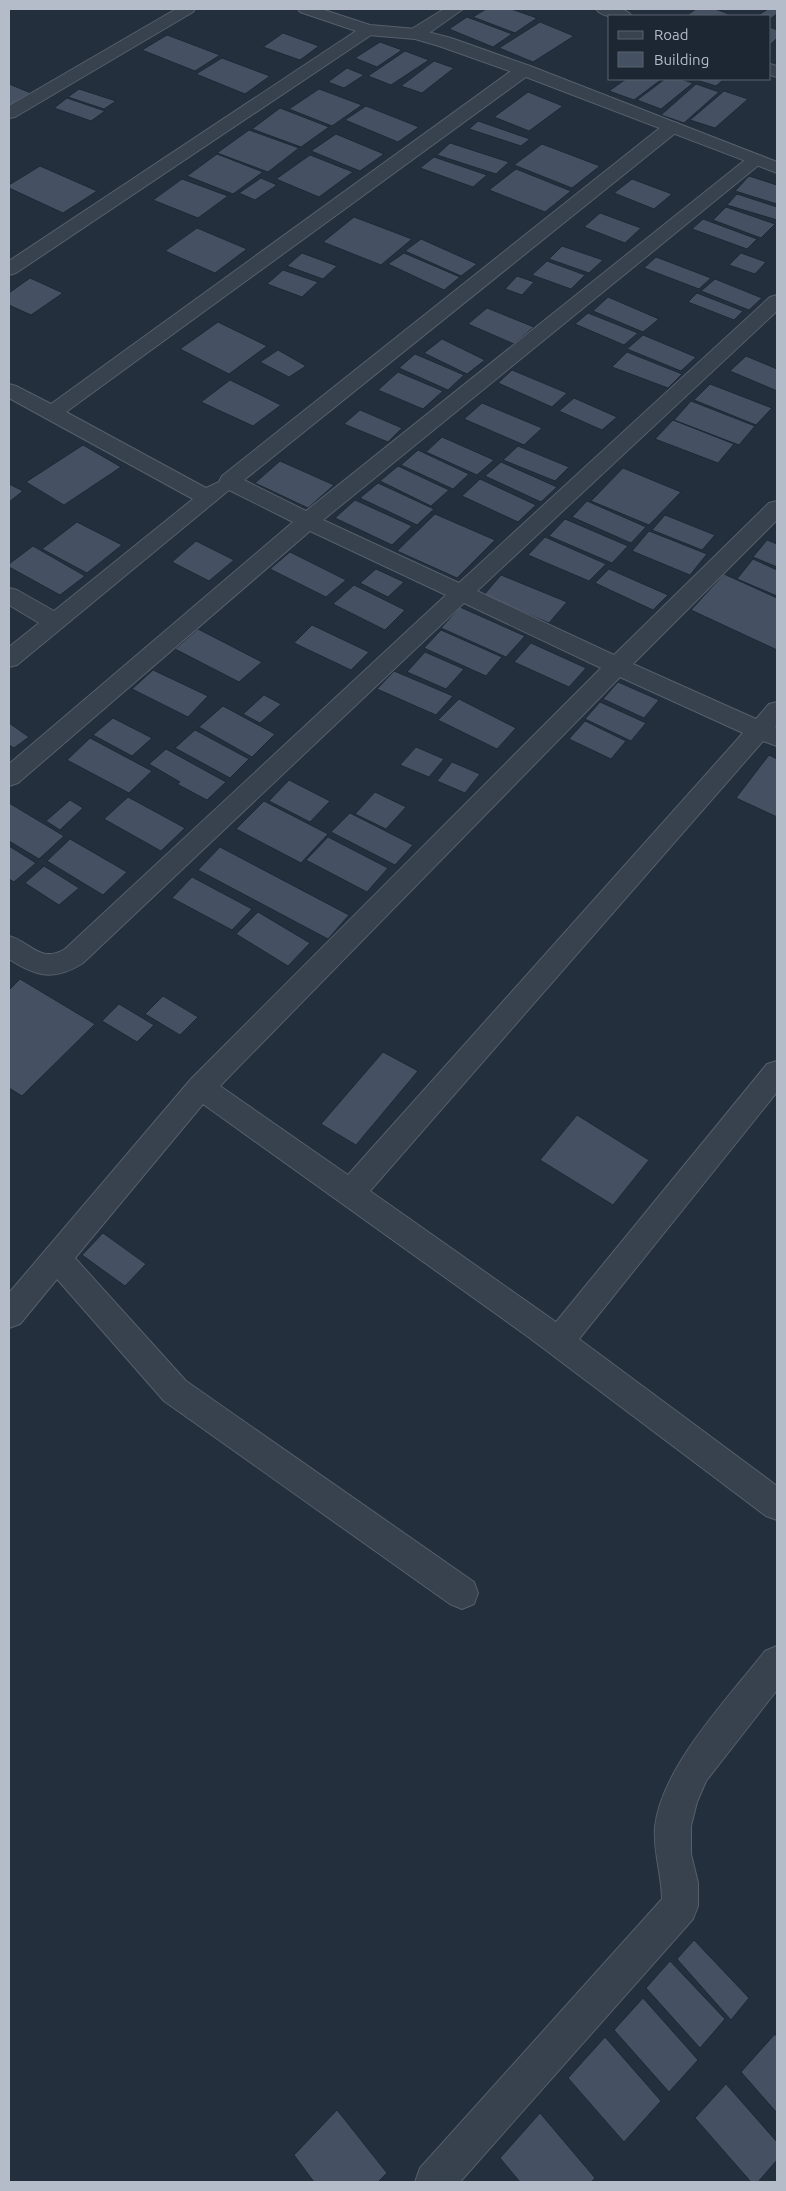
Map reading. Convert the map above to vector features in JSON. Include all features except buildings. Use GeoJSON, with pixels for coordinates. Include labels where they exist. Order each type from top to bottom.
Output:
{"type":"FeatureCollection","features":[{"type":"Feature","properties":{"kind":"street"},"geometry":{"type":"LineString","coordinates":[[9,112],[187,9]]}},
{"type":"Feature","properties":{"kind":"street"},"geometry":{"type":"LineString","coordinates":[[306,9],[368,30],[416,34],[524,70],[777,168]]}},
{"type":"Feature","properties":{"kind":"street"},"geometry":{"type":"LineString","coordinates":[[416,34],[455,9]]}},
{"type":"Feature","properties":{"kind":"street"},"geometry":{"type":"LineString","coordinates":[[604,9],[621,15]]}},
{"type":"Feature","properties":{"kind":"street"},"geometry":{"type":"LineString","coordinates":[[9,269],[368,30]]}},
{"type":"Feature","properties":{"kind":"street"},"geometry":{"type":"LineString","coordinates":[[52,413],[524,70]]}},
{"type":"Feature","properties":{"kind":"street"},"geometry":{"type":"LineString","coordinates":[[9,659],[672,127]]}},
{"type":"Feature","properties":{"kind":"street"},"geometry":{"type":"LineString","coordinates":[[9,777],[308,521],[756,160]]}},
{"type":"Feature","properties":{"kind":"street"},"geometry":{"type":"LineString","coordinates":[[12,953],[36,963],[54,967],[65,963],[74,956],[777,301]]}},
{"type":"Feature","properties":{"kind":"street"},"geometry":{"type":"LineString","coordinates":[[9,390],[208,498]]}},
{"type":"Feature","properties":{"kind":"street"},"geometry":{"type":"LineString","coordinates":[[229,481],[461,594],[768,734]]}},
{"type":"Feature","properties":{"kind":"street"},"geometry":{"type":"LineString","coordinates":[[9,1315],[56,1256],[200,1087],[617,666],[777,508]]}},
{"type":"Feature","properties":{"kind":"street"},"geometry":{"type":"LineString","coordinates":[[9,595],[55,622]]}},
{"type":"Feature","properties":{"kind":"street"},"geometry":{"type":"LineString","coordinates":[[350,1193],[768,734],[777,710]]}},
{"type":"Feature","properties":{"kind":"street"},"geometry":{"type":"LineString","coordinates":[[558,1342],[777,1072]]}},
{"type":"Feature","properties":{"kind":"street"},"geometry":{"type":"LineString","coordinates":[[200,1087],[558,1342],[777,1506]]}},
{"type":"Feature","properties":{"kind":"street"},"geometry":{"type":"LineString","coordinates":[[56,1256],[175,1390],[462,1593]]}},
{"type":"Feature","properties":{"kind":"street"},"geometry":{"type":"LineString","coordinates":[[434,2182],[680,1906],[680,1883],[673,1854],[673,1826],[680,1799],[694,1769],[777,1663]]}}]}
